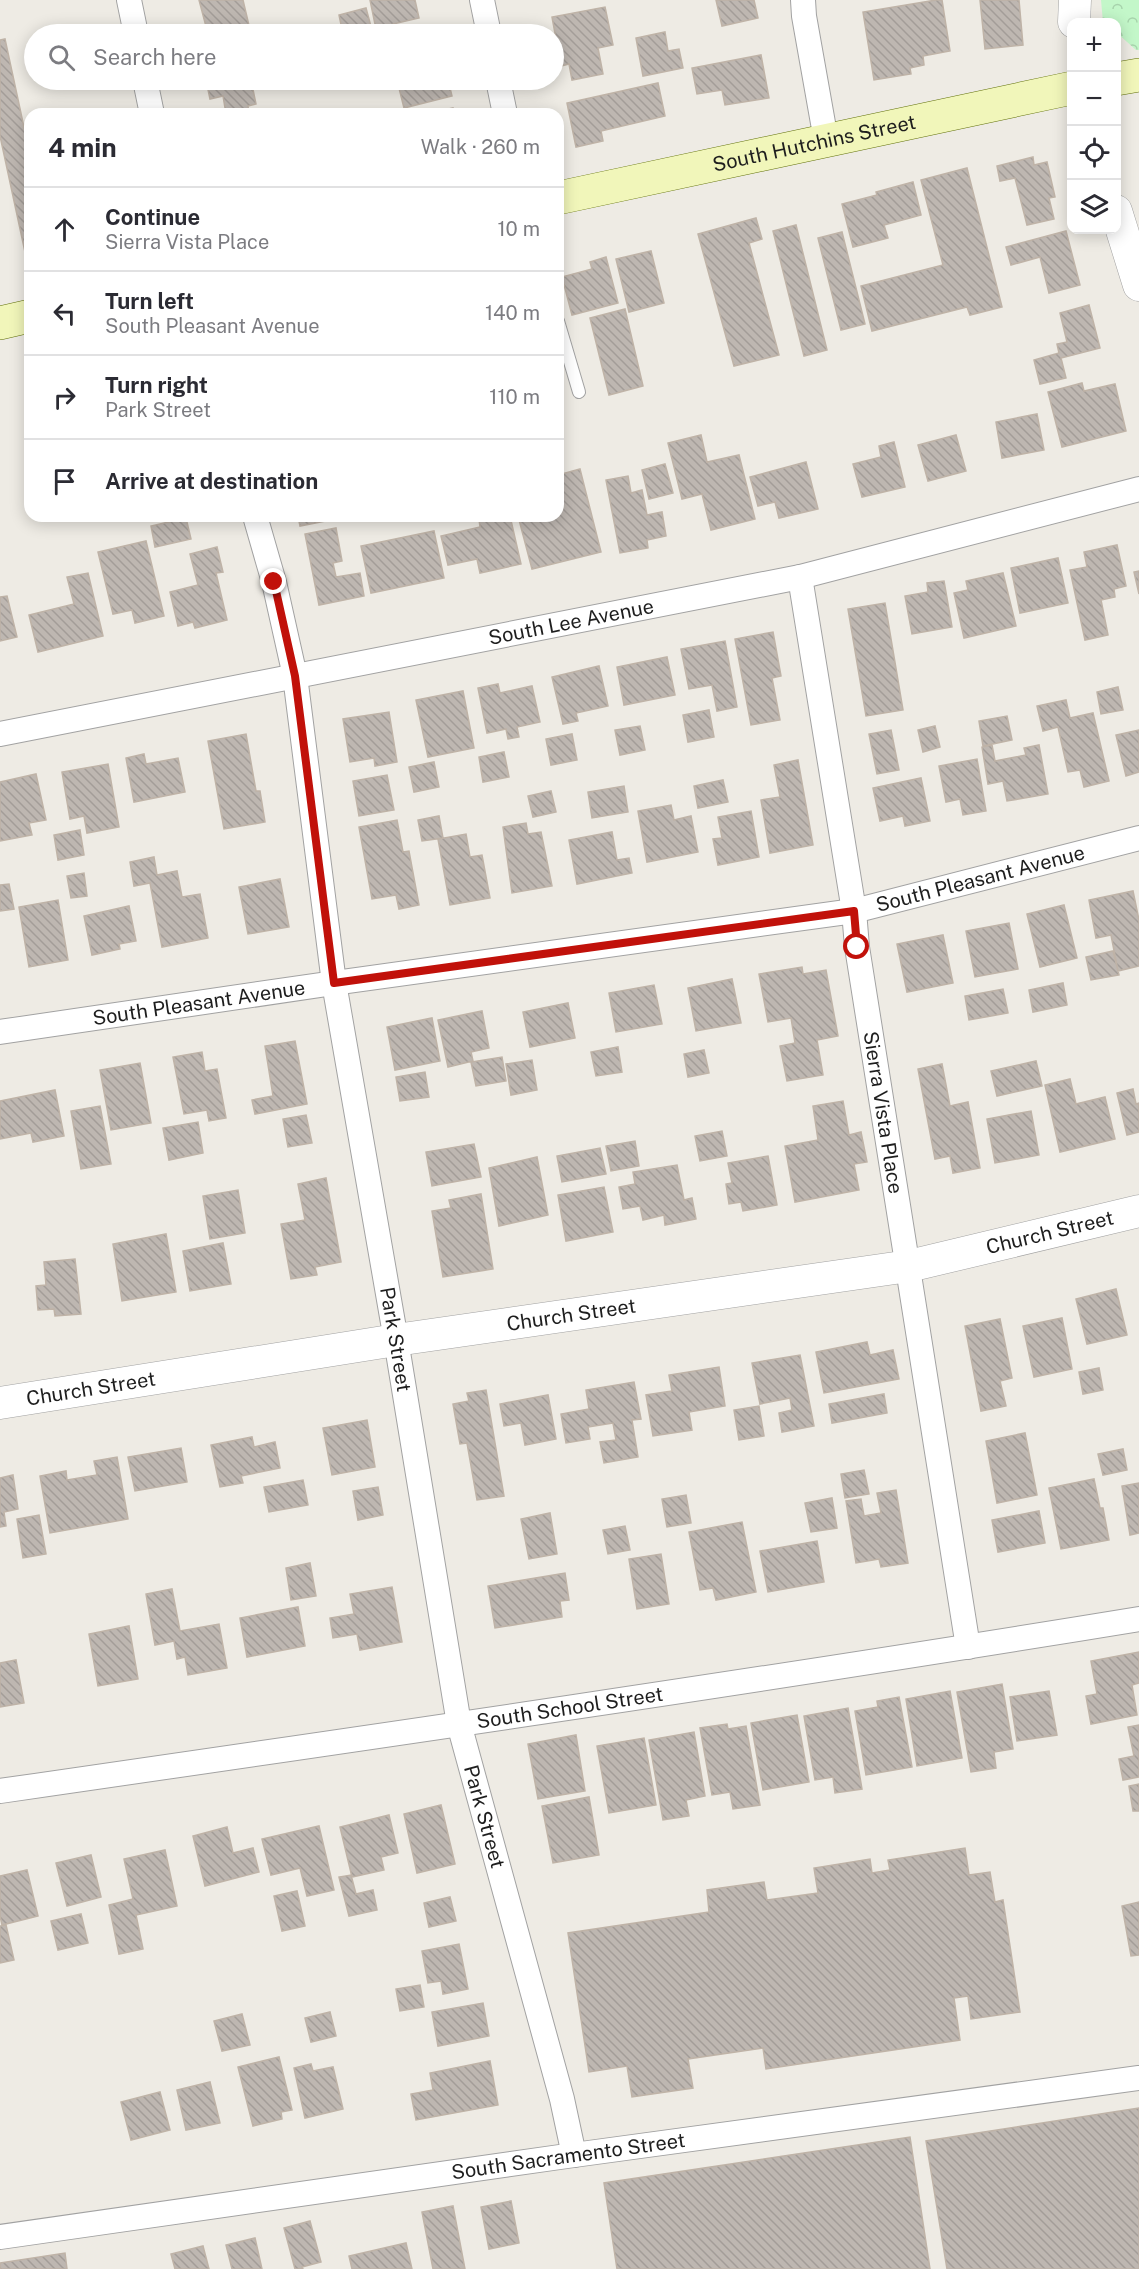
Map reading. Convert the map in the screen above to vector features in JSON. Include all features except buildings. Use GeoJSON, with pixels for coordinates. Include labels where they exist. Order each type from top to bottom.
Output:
{"type":"FeatureCollection","features":[{"type":"Feature","properties":{"kind":"main road"},"geometry":{"type":"LineString","coordinates":[[1121,78],[1139,75]]}},
{"type":"Feature","properties":{"kind":"main road","name":"South Hutchins Street"},"geometry":{"type":"LineString","coordinates":[[564,197],[1067,89]]}},
{"type":"Feature","properties":{"kind":"main road"},"geometry":{"type":"LineString","coordinates":[[0,323],[24,317]]}},
{"type":"Feature","properties":{"kind":"street"},"geometry":{"type":"LineString","coordinates":[[129,0],[134,24]]}},
{"type":"Feature","properties":{"kind":"street"},"geometry":{"type":"LineString","coordinates":[[482,0],[487,24]]}},
{"type":"Feature","properties":{"kind":"street"},"geometry":{"type":"LineString","coordinates":[[803,0],[826,140]]}},
{"type":"Feature","properties":{"kind":"street"},"geometry":{"type":"LineString","coordinates":[[1074,18],[1075,0]]}},
{"type":"Feature","properties":{"kind":"street"},"geometry":{"type":"LineString","coordinates":[[147,90],[151,108]]}},
{"type":"Feature","properties":{"kind":"street"},"geometry":{"type":"LineString","coordinates":[[500,90],[504,108]]}},
{"type":"Feature","properties":{"kind":"street"},"geometry":{"type":"LineString","coordinates":[[1121,227],[1139,285]]}},
{"type":"Feature","properties":{"kind":"street","name":"South Lee Avenue"},"geometry":{"type":"LineString","coordinates":[[0,734],[800,577],[1139,489]]}},
{"type":"Feature","properties":{"kind":"street","name":"Park Street"},"geometry":{"type":"LineString","coordinates":[[257,522],[274,582],[295,676],[334,983],[459,1724],[562,2099],[574,2155]]}},
{"type":"Feature","properties":{"kind":"street","name":"Sierra Vista Place"},"geometry":{"type":"LineString","coordinates":[[800,577],[968,1647]]}},
{"type":"Feature","properties":{"kind":"street","name":"South Pleasant Avenue"},"geometry":{"type":"LineString","coordinates":[[0,1032],[854,911],[1139,838]]}},
{"type":"Feature","properties":{"kind":"street","name":"Church Street"},"geometry":{"type":"LineString","coordinates":[[0,1403],[396,1340],[909,1266],[1139,1211]]}},
{"type":"Feature","properties":{"kind":"street","name":"South School Street"},"geometry":{"type":"LineString","coordinates":[[0,1791],[459,1724],[1139,1619]]}},
{"type":"Feature","properties":{"kind":"street","name":"South Sacramento Street"},"geometry":{"type":"LineString","coordinates":[[0,2237],[574,2155],[1139,2078]]}},
{"type":"Feature","properties":{"kind":"lane"},"geometry":{"type":"LineString","coordinates":[[564,341],[579,392]]}},
{"type":"Feature","properties":{"kind":"green space"},"geometry":{"type":"Polygon","coordinates":[[[1101,0],[1139,0],[1139,50],[1121,37],[1121,18],[1103,18],[1101,0]]]}},
{"type":"Feature","properties":{"kind":"route"},"geometry":{"type":"LineString","coordinates":[[274,582],[295,676],[334,983],[854,911],[857,947]]}}]}
